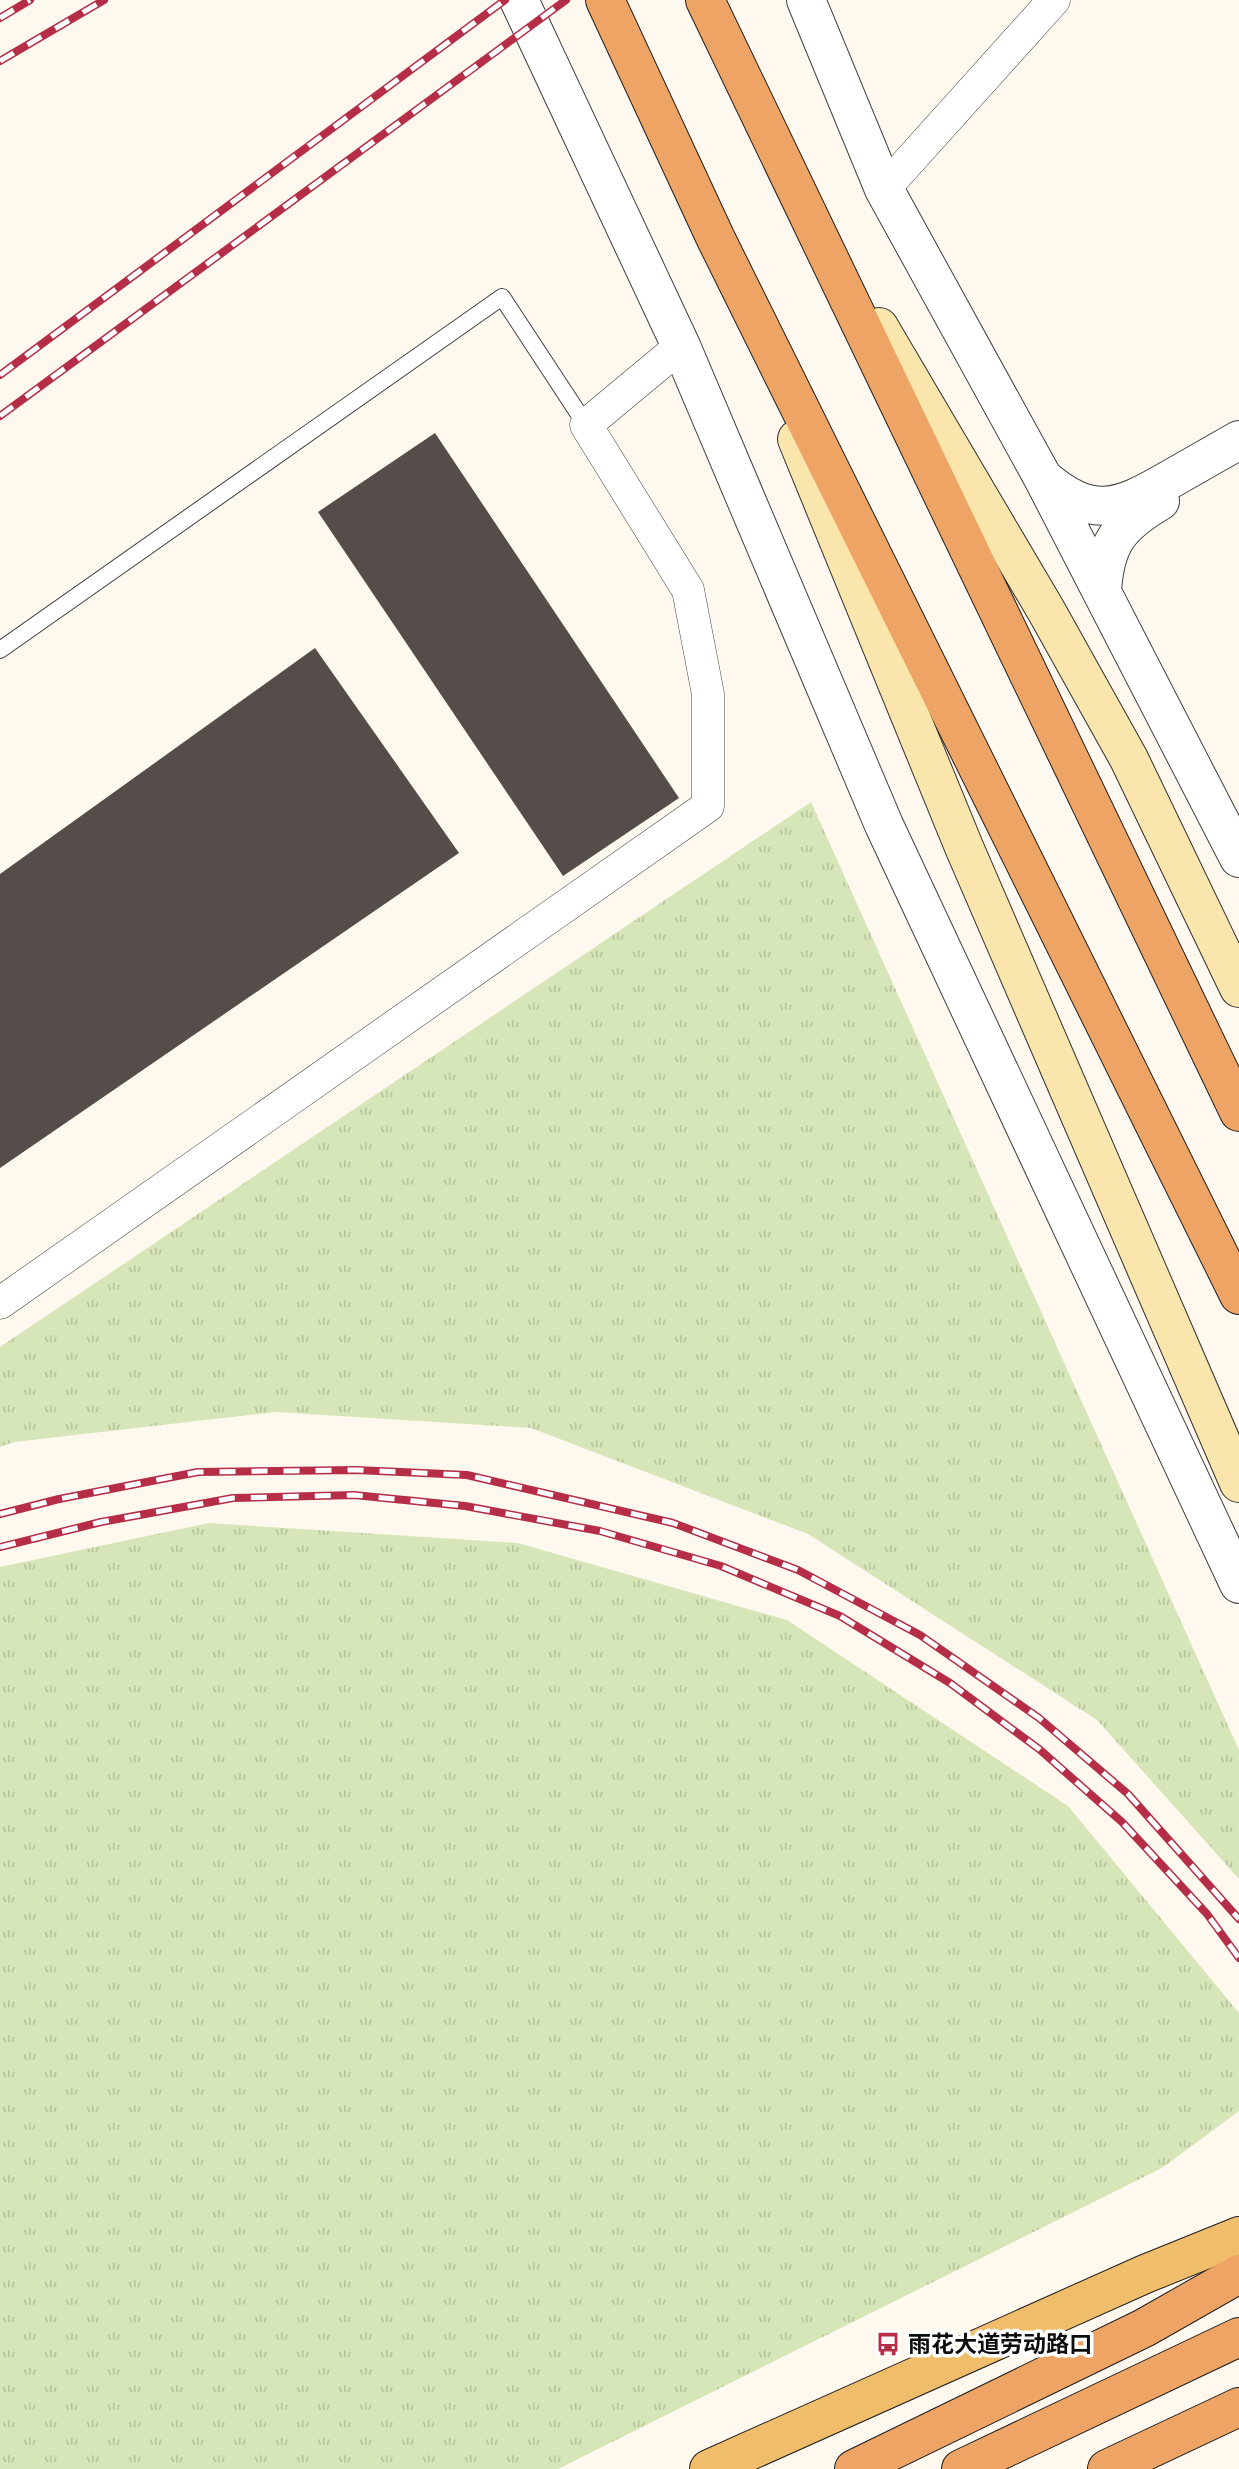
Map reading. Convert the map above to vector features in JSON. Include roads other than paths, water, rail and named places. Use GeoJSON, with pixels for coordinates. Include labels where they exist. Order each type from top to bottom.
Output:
{"type":"FeatureCollection","features":[{"type":"Feature","properties":{"kind":"highway"},"geometry":{"type":"LineString","coordinates":[[605,0],[716,239],[1239,1296]]}},
{"type":"Feature","properties":{"kind":"highway"},"geometry":{"type":"LineString","coordinates":[[705,0],[1239,1112]]}},
{"type":"Feature","properties":{"kind":"highway"},"geometry":{"type":"LineString","coordinates":[[855,2469],[1144,2328],[1239,2274]]}},
{"type":"Feature","properties":{"kind":"highway"},"geometry":{"type":"LineString","coordinates":[[961,2469],[1239,2337]]}},
{"type":"Feature","properties":{"kind":"highway"},"geometry":{"type":"LineString","coordinates":[[1107,2469],[1239,2407]]}},
{"type":"Feature","properties":{"kind":"main road"},"geometry":{"type":"LineString","coordinates":[[786,170],[1040,600],[1129,759],[1239,988]]}},
{"type":"Feature","properties":{"kind":"main road"},"geometry":{"type":"LineString","coordinates":[[716,239],[964,847],[1239,1483]]}},
{"type":"Feature","properties":{"kind":"main road"},"geometry":{"type":"LineString","coordinates":[[709,2469],[1145,2274],[1239,2236]]}},
{"type":"Feature","properties":{"kind":"street"},"geometry":{"type":"LineString","coordinates":[[519,0],[681,346],[884,825],[1239,1584]]}},
{"type":"Feature","properties":{"kind":"street"},"geometry":{"type":"LineString","coordinates":[[806,0],[884,189],[1044,478],[1239,858]]}},
{"type":"Feature","properties":{"kind":"street"},"geometry":{"type":"LineString","coordinates":[[884,189],[1054,0]]}},
{"type":"Feature","properties":{"kind":"street"},"geometry":{"type":"LineString","coordinates":[[0,1303],[708,806],[708,694],[688,590],[586,425],[681,346]]}},
{"type":"Feature","properties":{"kind":"street"},"geometry":{"type":"LineString","coordinates":[[1044,478],[1072,500],[1096,506],[1115,506],[1137,499],[1239,440]]}},
{"type":"Feature","properties":{"kind":"street"},"geometry":{"type":"LineString","coordinates":[[1102,591],[1107,554],[1127,523],[1144,510],[1239,456]]}},
{"type":"Feature","properties":{"kind":"lane"},"geometry":{"type":"LineString","coordinates":[[0,650],[502,297],[586,425]]}},
{"type":"Feature","properties":{"kind":"railway"},"geometry":{"type":"LineString","coordinates":[[0,18],[30,0]]}},
{"type":"Feature","properties":{"kind":"railway"},"geometry":{"type":"LineString","coordinates":[[0,61],[104,0]]}},
{"type":"Feature","properties":{"kind":"railway"},"geometry":{"type":"LineString","coordinates":[[0,375],[505,0]]}},
{"type":"Feature","properties":{"kind":"railway"},"geometry":{"type":"LineString","coordinates":[[0,416],[566,0]]}},
{"type":"Feature","properties":{"kind":"railway"},"geometry":{"type":"LineString","coordinates":[[0,1514],[59,1499],[198,1472],[356,1470],[467,1475],[673,1523],[798,1570],[920,1635],[1039,1718],[1128,1794],[1239,1919]]}},
{"type":"Feature","properties":{"kind":"railway"},"geometry":{"type":"LineString","coordinates":[[0,1547],[101,1522],[233,1498],[354,1495],[465,1506],[600,1531],[721,1566],[840,1616],[950,1683],[1039,1749],[1122,1822],[1207,1914],[1239,1958]]}},
{"type":"Feature","properties":{"kind":"place","name":"雨花大道劳动路口"},"geometry":{"type":"Point","coordinates":[888,2344]}}]}
